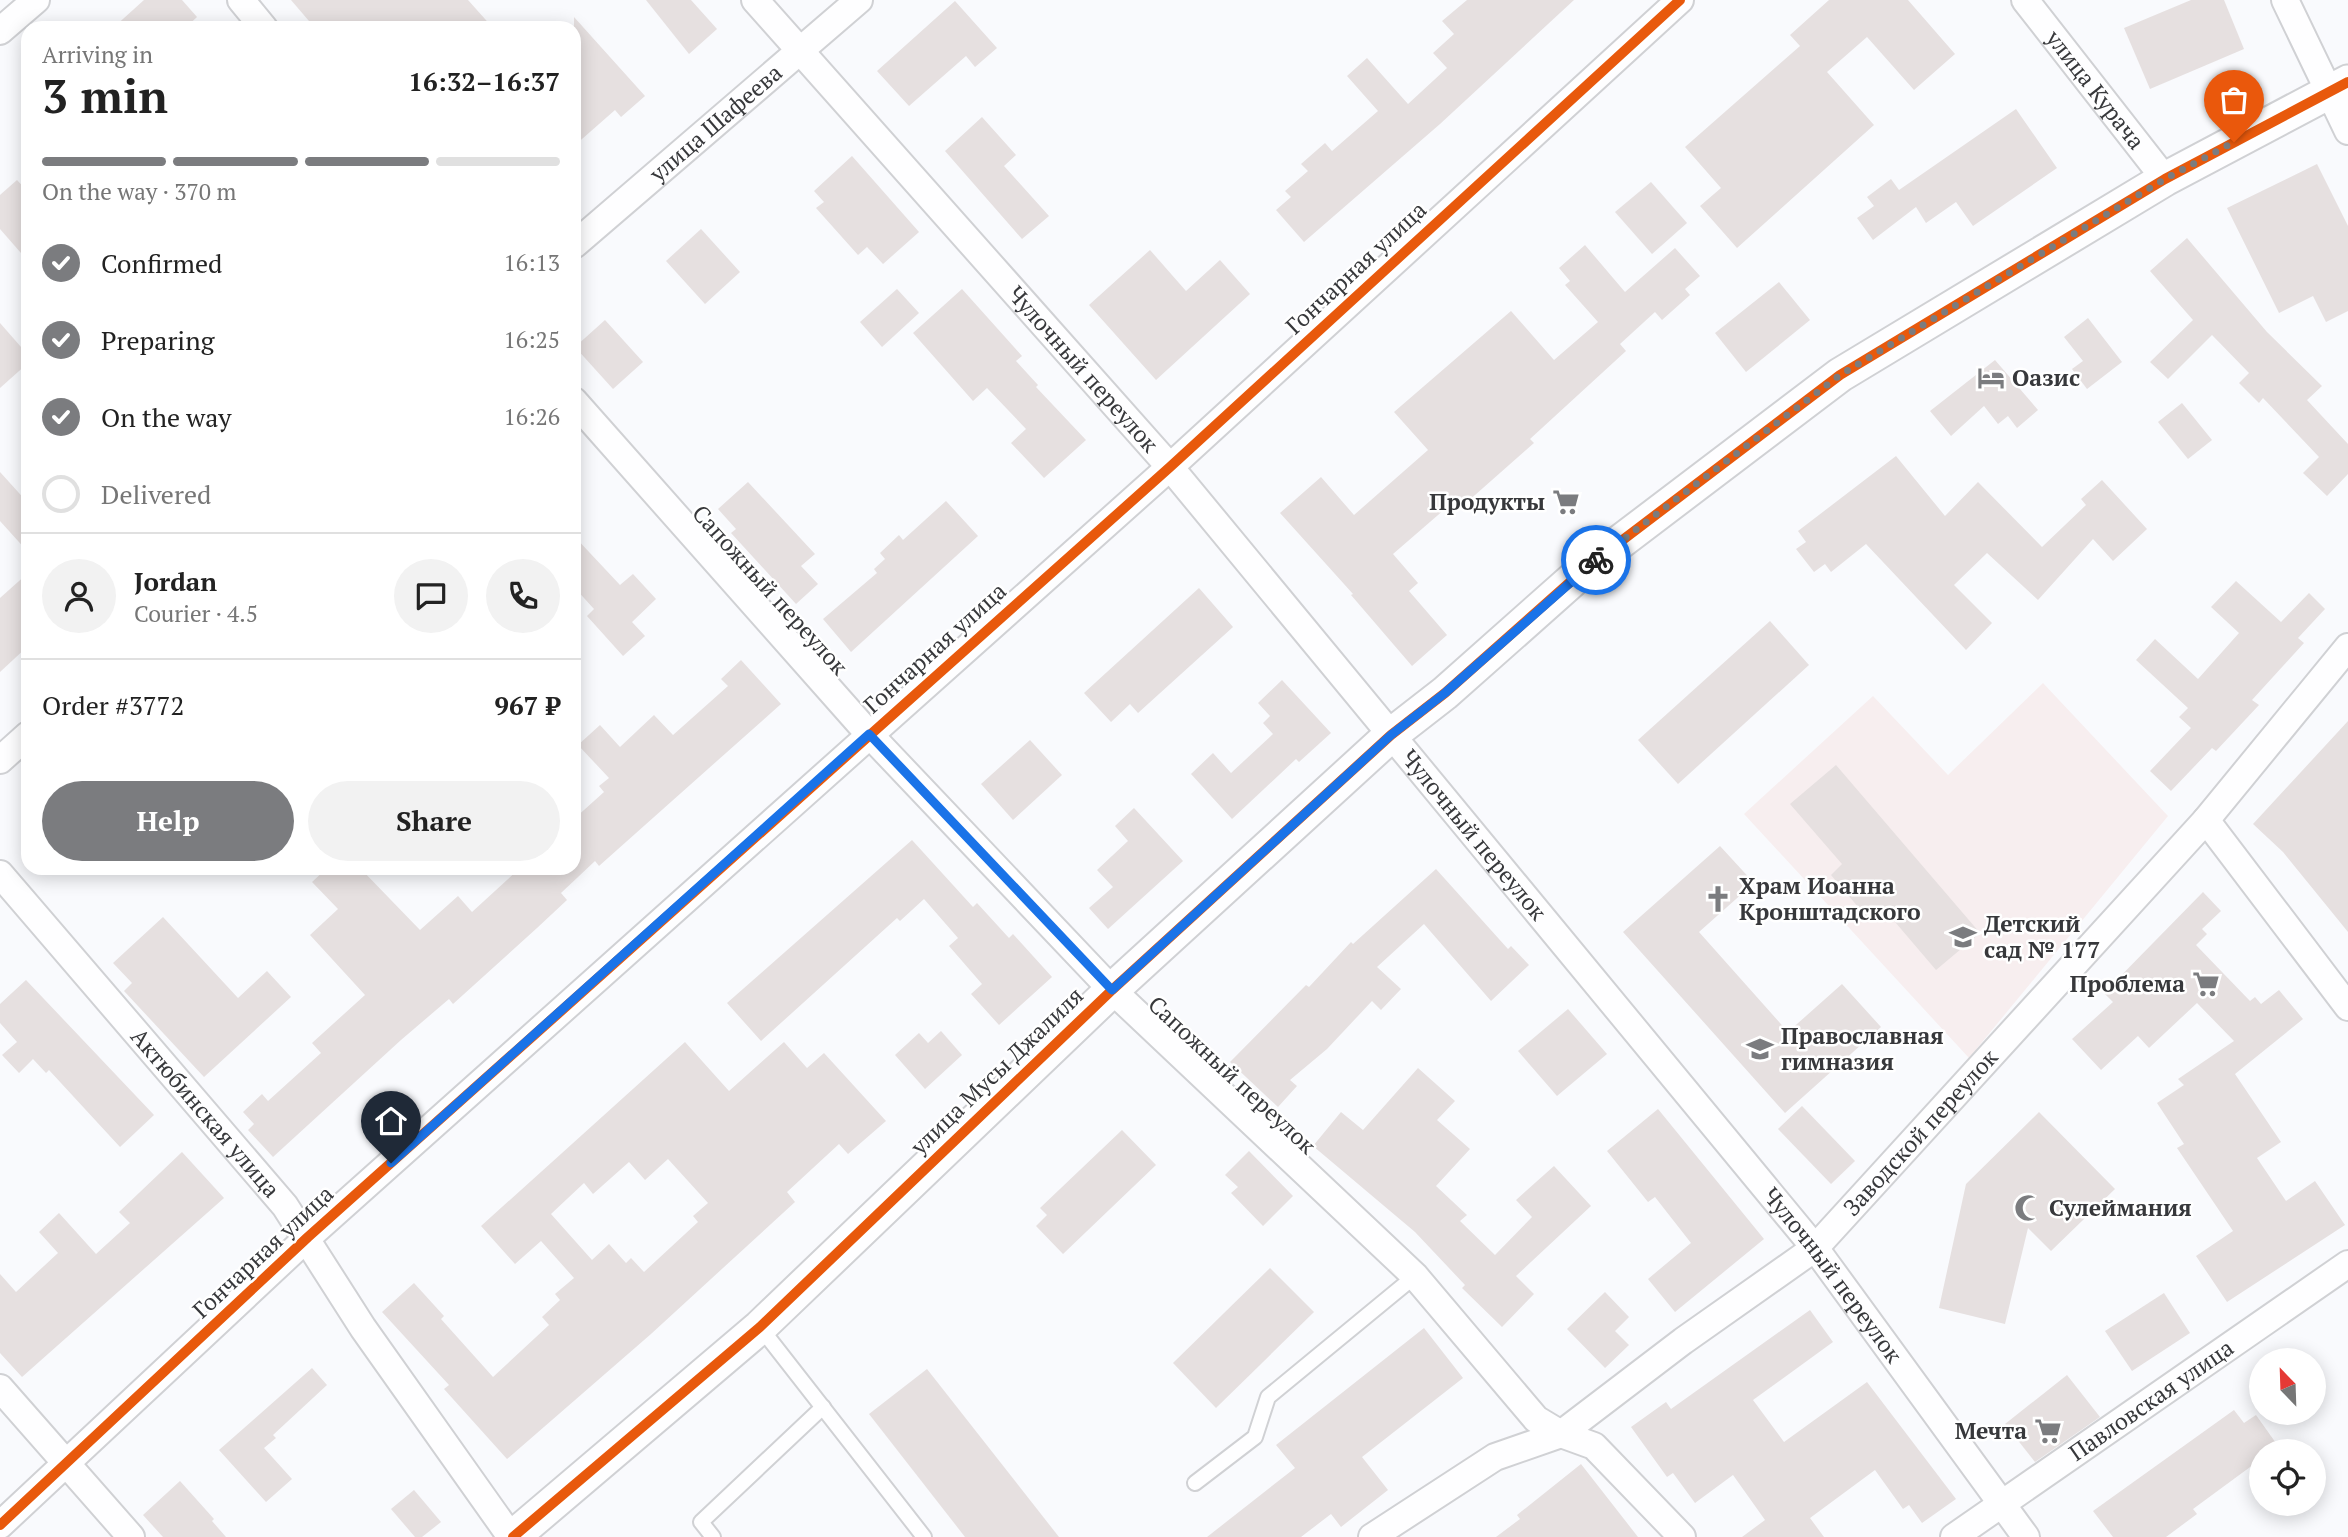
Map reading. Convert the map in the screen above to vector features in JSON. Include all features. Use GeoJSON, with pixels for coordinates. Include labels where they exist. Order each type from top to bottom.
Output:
{"type":"FeatureCollection","features":[{"type":"Feature","properties":{"kind":"street"},"geometry":{"type":"LineString","coordinates":[[0,31],[36,0]]}},
{"type":"Feature","properties":{"kind":"street"},"geometry":{"type":"LineString","coordinates":[[241,0],[258,21]]}},
{"type":"Feature","properties":{"kind":"street","name":"Чулочный переулок"},"geometry":{"type":"LineString","coordinates":[[755,0],[1170,467],[1815,1248],[2026,1537]]}},
{"type":"Feature","properties":{"kind":"street","name":"улица Шафеева"},"geometry":{"type":"LineString","coordinates":[[581,239],[859,0]]}},
{"type":"Feature","properties":{"kind":"street","name":"Гончарная улица"},"geometry":{"type":"LineString","coordinates":[[0,1525],[308,1237],[1170,467],[1680,0]]}},
{"type":"Feature","properties":{"kind":"street","name":"улица Курача"},"geometry":{"type":"LineString","coordinates":[[2025,0],[2165,179]]}},
{"type":"Feature","properties":{"kind":"street"},"geometry":{"type":"LineString","coordinates":[[2285,0],[2338,88],[2348,131]]}},
{"type":"Feature","properties":{"kind":"street","name":"улица Мусы Джалиля"},"geometry":{"type":"LineString","coordinates":[[512,1537],[760,1327],[1112,990],[1391,735],[1445,693],[1587,568],[1840,375],[2165,179],[2338,88]]}},
{"type":"Feature","properties":{"kind":"street","name":"Сапожный переулок"},"geometry":{"type":"LineString","coordinates":[[581,409],[869,734],[1112,990],[1415,1276],[1536,1419],[1561,1434],[1594,1446],[1682,1537]]}},
{"type":"Feature","properties":{"kind":"street","name":"Заводской переулок"},"geometry":{"type":"LineString","coordinates":[[1372,1537],[1495,1457],[1561,1434],[1683,1341],[1815,1248],[2206,820],[2348,647]]}},
{"type":"Feature","properties":{"kind":"street"},"geometry":{"type":"LineString","coordinates":[[0,760],[21,741]]}},
{"type":"Feature","properties":{"kind":"street"},"geometry":{"type":"LineString","coordinates":[[2206,820],[2348,1007]]}},
{"type":"Feature","properties":{"kind":"street","name":"Актюбинская улица"},"geometry":{"type":"LineString","coordinates":[[0,874],[285,1206],[308,1237],[363,1328],[512,1537]]}},
{"type":"Feature","properties":{"kind":"street","name":"Павловская улица"},"geometry":{"type":"LineString","coordinates":[[1954,1537],[2348,1264]]}},
{"type":"Feature","properties":{"kind":"street"},"geometry":{"type":"LineString","coordinates":[[0,1388],[131,1537]]}},
{"type":"Feature","properties":{"kind":"street"},"geometry":{"type":"LineString","coordinates":[[1495,1457],[1536,1419]]}},
{"type":"Feature","properties":{"kind":"lane"},"geometry":{"type":"LineString","coordinates":[[1195,1483],[1255,1437],[1268,1397],[1415,1276]]}},
{"type":"Feature","properties":{"kind":"lane"},"geometry":{"type":"LineString","coordinates":[[760,1327],[924,1537]]}},
{"type":"Feature","properties":{"kind":"lane"},"geometry":{"type":"LineString","coordinates":[[713,1537],[701,1522],[823,1407]]}},
{"type":"Feature","properties":{"kind":"shaded area","name":"Детский сад № 177"},"geometry":{"type":"Polygon","coordinates":[[[2043,683],[2168,816],[1969,1058],[1744,814],[1873,696],[1948,775],[2043,683]]]}},
{"type":"Feature","properties":{"kind":"building"},"geometry":{"type":"Polygon","coordinates":[[[144,0],[182,0],[197,17],[193,21],[121,21],[144,0]]]}},
{"type":"Feature","properties":{"kind":"building"},"geometry":{"type":"Polygon","coordinates":[[[291,0],[468,0],[487,21],[309,21],[291,0]]]}},
{"type":"Feature","properties":{"kind":"building"},"geometry":{"type":"Polygon","coordinates":[[[646,0],[691,0],[717,29],[689,54],[646,0]]]}},
{"type":"Feature","properties":{"kind":"building"},"geometry":{"type":"Polygon","coordinates":[[[1467,0],[1574,0],[1440,124],[1304,242],[1276,210],[1291,197],[1285,191],[1308,171],[1301,164],[1325,143],[1332,151],[1378,111],[1347,76],[1367,58],[1408,104],[1447,68],[1433,53],[1454,34],[1442,21],[1467,0]]]}},
{"type":"Feature","properties":{"kind":"building"},"geometry":{"type":"Polygon","coordinates":[[[1829,0],[1908,0],[1955,54],[1914,90],[1867,37],[1827,72],[1874,125],[1737,248],[1700,206],[1721,188],[1685,147],[1800,46],[1790,35],[1829,0]]]}},
{"type":"Feature","properties":{"kind":"building"},"geometry":{"type":"Polygon","coordinates":[[[2191,0],[2224,0],[2244,49],[2150,89],[2124,28],[2191,0]]]}},
{"type":"Feature","properties":{"kind":"building"},"geometry":{"type":"Polygon","coordinates":[[[955,1],[997,48],[975,67],[966,56],[909,106],[877,71],[955,1]]]}},
{"type":"Feature","properties":{"kind":"building"},"geometry":{"type":"Polygon","coordinates":[[[581,25],[645,96],[621,117],[615,110],[581,140],[581,25]]]}},
{"type":"Feature","properties":{"kind":"building"},"geometry":{"type":"Polygon","coordinates":[[[2016,109],[2057,168],[1973,226],[1956,202],[1926,223],[1916,207],[1873,240],[1857,218],[1874,206],[1867,197],[1891,179],[1899,190],[2016,109]]]}},
{"type":"Feature","properties":{"kind":"building"},"geometry":{"type":"Polygon","coordinates":[[[982,117],[1016,155],[1004,166],[1049,216],[1022,239],[945,151],[982,117]]]}},
{"type":"Feature","properties":{"kind":"building"},"geometry":{"type":"Polygon","coordinates":[[[852,156],[919,232],[883,264],[867,247],[858,255],[816,208],[824,202],[814,191],[852,156]]]}},
{"type":"Feature","properties":{"kind":"building"},"geometry":{"type":"Polygon","coordinates":[[[2317,164],[2348,226],[2348,311],[2326,322],[2313,296],[2279,313],[2227,208],[2317,164]]]}},
{"type":"Feature","properties":{"kind":"building"},"geometry":{"type":"Polygon","coordinates":[[[17,180],[21,184],[21,253],[0,229],[0,195],[17,180]]]}},
{"type":"Feature","properties":{"kind":"building"},"geometry":{"type":"Polygon","coordinates":[[[1651,182],[1687,223],[1652,254],[1615,212],[1651,182]]]}},
{"type":"Feature","properties":{"kind":"building"},"geometry":{"type":"Polygon","coordinates":[[[701,229],[740,272],[705,304],[666,261],[701,229]]]}},
{"type":"Feature","properties":{"kind":"building"},"geometry":{"type":"Polygon","coordinates":[[[2187,238],[2267,332],[2322,386],[2307,400],[2348,444],[2348,474],[2327,496],[2303,473],[2319,457],[2263,398],[2259,403],[2239,383],[2249,373],[2212,335],[2168,379],[2150,362],[2193,320],[2150,271],[2187,238]]]}},
{"type":"Feature","properties":{"kind":"building"},"geometry":{"type":"Polygon","coordinates":[[[1585,245],[1625,292],[1675,248],[1700,276],[1685,289],[1690,295],[1662,320],[1655,312],[1620,344],[1626,351],[1530,439],[1534,443],[1466,503],[1460,496],[1393,554],[1418,583],[1409,591],[1447,635],[1412,666],[1351,595],[1353,594],[1280,513],[1321,477],[1354,515],[1428,450],[1394,412],[1511,311],[1554,360],[1598,322],[1565,285],[1570,281],[1559,268],[1585,245]]]}},
{"type":"Feature","properties":{"kind":"building"},"geometry":{"type":"Polygon","coordinates":[[[1150,250],[1186,291],[1220,260],[1250,294],[1156,380],[1089,305],[1150,250]]]}},
{"type":"Feature","properties":{"kind":"building"},"geometry":{"type":"Polygon","coordinates":[[[1779,282],[1810,320],[1746,372],[1715,333],[1779,282]]]}},
{"type":"Feature","properties":{"kind":"building"},"geometry":{"type":"Polygon","coordinates":[[[897,289],[919,313],[882,347],[860,322],[897,289]]]}},
{"type":"Feature","properties":{"kind":"building"},"geometry":{"type":"Polygon","coordinates":[[[962,289],[1022,356],[1016,361],[1038,385],[1036,387],[1086,440],[1044,478],[1011,443],[1026,429],[987,388],[973,401],[913,333],[962,289]]]}},
{"type":"Feature","properties":{"kind":"building"},"geometry":{"type":"Polygon","coordinates":[[[2088,318],[2122,362],[2087,389],[2072,369],[2083,361],[2064,337],[2088,318]]]}},
{"type":"Feature","properties":{"kind":"building"},"geometry":{"type":"Polygon","coordinates":[[[605,320],[643,362],[613,389],[581,354],[581,342],[605,320]]]}},
{"type":"Feature","properties":{"kind":"building"},"geometry":{"type":"Polygon","coordinates":[[[0,323],[21,347],[21,369],[0,388],[0,323]]]}},
{"type":"Feature","properties":{"kind":"building","name":"Оазис"},"geometry":{"type":"Polygon","coordinates":[[[1995,360],[2038,410],[2017,428],[2008,416],[1998,424],[1984,406],[1951,436],[1930,411],[1995,360]]]}},
{"type":"Feature","properties":{"kind":"building"},"geometry":{"type":"Polygon","coordinates":[[[2182,403],[2212,440],[2188,459],[2158,422],[2182,403]]]}},
{"type":"Feature","properties":{"kind":"building"},"geometry":{"type":"Polygon","coordinates":[[[1896,456],[1945,516],[1978,482],[2042,547],[2086,505],[2081,499],[2102,480],[2147,529],[2113,561],[2093,539],[2038,600],[1987,553],[1954,585],[1992,623],[1966,650],[1866,544],[1831,572],[1825,564],[1814,572],[1796,549],[1806,542],[1798,531],[1896,456]]]}},
{"type":"Feature","properties":{"kind":"building"},"geometry":{"type":"Polygon","coordinates":[[[0,472],[21,495],[21,544],[0,521],[0,472]]]}},
{"type":"Feature","properties":{"kind":"building"},"geometry":{"type":"Polygon","coordinates":[[[748,482],[815,554],[801,566],[818,584],[796,604],[731,533],[736,529],[718,509],[748,482]]]}},
{"type":"Feature","properties":{"kind":"building"},"geometry":{"type":"Polygon","coordinates":[[[946,501],[978,536],[851,652],[823,619],[877,573],[874,569],[885,559],[880,553],[899,535],[903,540],[946,501]]]}},
{"type":"Feature","properties":{"kind":"building"},"geometry":{"type":"Polygon","coordinates":[[[581,543],[620,585],[633,574],[656,599],[632,622],[645,636],[623,656],[587,616],[594,609],[581,595],[581,543]]]}},
{"type":"Feature","properties":{"kind":"building"},"geometry":{"type":"Polygon","coordinates":[[[21,579],[21,652],[0,672],[0,598],[21,579]]]}},
{"type":"Feature","properties":{"kind":"building"},"geometry":{"type":"Polygon","coordinates":[[[2236,581],[2281,622],[2309,593],[2325,609],[2298,638],[2304,643],[2252,700],[2259,705],[2216,751],[2212,748],[2171,791],[2150,771],[2191,728],[2179,717],[2188,708],[2136,660],[2155,639],[2198,679],[2239,633],[2211,607],[2236,581]]]}},
{"type":"Feature","properties":{"kind":"building"},"geometry":{"type":"Polygon","coordinates":[[[1199,588],[1233,627],[1138,713],[1130,704],[1111,722],[1084,693],[1199,588]]]}},
{"type":"Feature","properties":{"kind":"building"},"geometry":{"type":"Polygon","coordinates":[[[1770,621],[1809,665],[1678,784],[1638,740],[1770,621]]]}},
{"type":"Feature","properties":{"kind":"building"},"geometry":{"type":"Polygon","coordinates":[[[741,660],[781,704],[599,866],[595,861],[581,874],[581,813],[604,792],[599,786],[609,778],[581,748],[581,742],[600,725],[620,747],[654,715],[673,735],[728,686],[721,679],[741,660]]]}},
{"type":"Feature","properties":{"kind":"building"},"geometry":{"type":"Polygon","coordinates":[[[1282,680],[1331,733],[1299,762],[1296,759],[1232,819],[1191,774],[1213,753],[1231,773],[1273,734],[1263,723],[1270,716],[1258,703],[1282,680]]]}},
{"type":"Feature","properties":{"kind":"building"},"geometry":{"type":"Polygon","coordinates":[[[2348,721],[2348,932],[2283,852],[2253,824],[2348,721]]]}},
{"type":"Feature","properties":{"kind":"building"},"geometry":{"type":"Polygon","coordinates":[[[1030,740],[1062,775],[1013,820],[981,784],[1030,740]]]}},
{"type":"Feature","properties":{"kind":"building"},"geometry":{"type":"Polygon","coordinates":[[[1836,765],[1980,933],[1936,970],[1884,909],[1870,921],[1831,875],[1842,864],[1790,804],[1836,765]]]}},
{"type":"Feature","properties":{"kind":"building"},"geometry":{"type":"Polygon","coordinates":[[[1134,808],[1183,861],[1108,929],[1089,908],[1113,887],[1097,870],[1128,841],[1115,826],[1134,808]]]}},
{"type":"Feature","properties":{"kind":"building"},"geometry":{"type":"Polygon","coordinates":[[[912,840],[973,907],[977,903],[1009,938],[1013,934],[1052,977],[999,1025],[971,994],[982,984],[949,946],[958,938],[924,899],[900,921],[897,918],[761,1041],[727,1003],[912,840]]]}},
{"type":"Feature","properties":{"kind":"building"},"geometry":{"type":"Polygon","coordinates":[[[1720,846],[1754,883],[1699,932],[1788,1032],[1842,984],[1881,1027],[1785,1113],[1623,932],[1720,846]]]}},
{"type":"Feature","properties":{"kind":"building"},"geometry":{"type":"Polygon","coordinates":[[[1436,869],[1508,949],[1511,946],[1529,965],[1491,1001],[1424,924],[1377,967],[1401,989],[1381,1010],[1372,1001],[1327,1049],[1290,1080],[1297,1086],[1278,1107],[1230,1062],[1306,985],[1309,987],[1351,942],[1353,944],[1436,869]]]}},
{"type":"Feature","properties":{"kind":"building"},"geometry":{"type":"Polygon","coordinates":[[[320,875],[367,875],[420,930],[458,896],[472,912],[512,875],[580,875],[561,893],[567,900],[537,928],[453,1004],[449,999],[401,1040],[273,1157],[248,1130],[254,1124],[243,1112],[262,1094],[268,1101],[321,1053],[312,1043],[365,995],[310,935],[338,909],[312,882],[320,875]]]}},
{"type":"Feature","properties":{"kind":"building"},"geometry":{"type":"Polygon","coordinates":[[[2203,892],[2221,911],[2202,929],[2207,934],[2196,945],[2250,1001],[2255,997],[2261,1004],[2279,990],[2303,1019],[2235,1074],[2281,1142],[2257,1158],[2286,1201],[2315,1181],[2345,1225],[2227,1302],[2196,1256],[2233,1231],[2177,1148],[2184,1144],[2157,1103],[2184,1085],[2178,1079],[2234,1041],[2197,1003],[2149,1048],[2138,1036],[2101,1070],[2072,1039],[2113,1002],[2104,993],[2203,892]]]}},
{"type":"Feature","properties":{"kind":"building"},"geometry":{"type":"Polygon","coordinates":[[[163,917],[238,998],[267,971],[291,997],[204,1077],[124,991],[132,983],[113,963],[163,917]]]}},
{"type":"Feature","properties":{"kind":"building"},"geometry":{"type":"Polygon","coordinates":[[[26,980],[154,1115],[120,1147],[49,1070],[46,1073],[33,1059],[19,1073],[2,1055],[17,1042],[0,1023],[0,1004],[26,980]]]}},
{"type":"Feature","properties":{"kind":"building"},"geometry":{"type":"Polygon","coordinates":[[[1568,1009],[1607,1054],[1557,1096],[1518,1051],[1568,1009]]]}},
{"type":"Feature","properties":{"kind":"building"},"geometry":{"type":"Polygon","coordinates":[[[941,1031],[962,1055],[925,1089],[895,1055],[919,1033],[928,1043],[941,1031]]]}},
{"type":"Feature","properties":{"kind":"building"},"geometry":{"type":"Polygon","coordinates":[[[685,1042],[729,1091],[784,1042],[807,1068],[824,1053],[886,1121],[848,1154],[839,1144],[787,1192],[795,1202],[651,1334],[507,1459],[444,1389],[449,1385],[382,1312],[414,1283],[444,1316],[441,1319],[493,1377],[549,1325],[542,1317],[560,1300],[555,1294],[574,1278],[541,1241],[515,1264],[481,1226],[685,1042]],[[668,1159],[645,1180],[629,1162],[593,1194],[584,1183],[551,1214],[592,1260],[609,1244],[626,1263],[631,1258],[644,1272],[698,1222],[693,1216],[708,1203],[668,1159]]]}},
{"type":"Feature","properties":{"kind":"building"},"geometry":{"type":"Polygon","coordinates":[[[1418,1068],[1455,1101],[1437,1120],[1470,1149],[1436,1186],[1467,1215],[1460,1221],[1495,1255],[1532,1217],[1516,1200],[1554,1166],[1591,1206],[1516,1276],[1534,1294],[1502,1327],[1462,1288],[1465,1285],[1415,1232],[1313,1146],[1341,1112],[1363,1130],[1418,1068]]]}},
{"type":"Feature","properties":{"kind":"building"},"geometry":{"type":"Polygon","coordinates":[[[1802,1106],[1855,1161],[1831,1184],[1778,1129],[1802,1106]]]}},
{"type":"Feature","properties":{"kind":"building"},"geometry":{"type":"Polygon","coordinates":[[[1658,1109],[1764,1239],[1675,1312],[1648,1279],[1691,1243],[1655,1197],[1648,1202],[1607,1151],[1658,1109]]]}},
{"type":"Feature","properties":{"kind":"building","name":"Сулеймания"},"geometry":{"type":"Polygon","coordinates":[[[2039,1112],[2115,1189],[2051,1251],[2028,1228],[2005,1324],[1939,1308],[1966,1184],[2039,1112]]]}},
{"type":"Feature","properties":{"kind":"building"},"geometry":{"type":"Polygon","coordinates":[[[1122,1130],[1156,1165],[1063,1254],[1036,1226],[1047,1215],[1040,1208],[1122,1130]]]}},
{"type":"Feature","properties":{"kind":"building"},"geometry":{"type":"Polygon","coordinates":[[[1249,1151],[1293,1196],[1263,1226],[1231,1193],[1238,1187],[1225,1175],[1249,1151]]]}},
{"type":"Feature","properties":{"kind":"building"},"geometry":{"type":"Polygon","coordinates":[[[182,1152],[224,1198],[22,1377],[0,1353],[0,1274],[16,1292],[58,1253],[39,1232],[59,1213],[96,1254],[130,1223],[119,1212],[182,1152]]]}},
{"type":"Feature","properties":{"kind":"building"},"geometry":{"type":"Polygon","coordinates":[[[1270,1268],[1314,1312],[1216,1408],[1173,1363],[1270,1268]]]}},
{"type":"Feature","properties":{"kind":"building"},"geometry":{"type":"Polygon","coordinates":[[[1605,1292],[1629,1317],[1615,1331],[1629,1345],[1605,1368],[1567,1329],[1605,1292]]]}},
{"type":"Feature","properties":{"kind":"building"},"geometry":{"type":"Polygon","coordinates":[[[2164,1293],[2190,1333],[2132,1371],[2105,1331],[2164,1293]]]}},
{"type":"Feature","properties":{"kind":"building"},"geometry":{"type":"Polygon","coordinates":[[[1810,1310],[1833,1342],[1753,1400],[1784,1442],[1867,1382],[1956,1499],[1922,1523],[1909,1505],[1903,1509],[1875,1470],[1810,1518],[1824,1537],[1742,1537],[1765,1520],[1733,1475],[1695,1503],[1673,1473],[1667,1477],[1631,1427],[1666,1402],[1671,1409],[1810,1310]]]}},
{"type":"Feature","properties":{"kind":"building"},"geometry":{"type":"Polygon","coordinates":[[[1424,1328],[1463,1378],[1362,1457],[1388,1490],[1341,1527],[1331,1514],[1301,1537],[1207,1537],[1295,1468],[1276,1445],[1424,1328]]]}},
{"type":"Feature","properties":{"kind":"building"},"geometry":{"type":"Polygon","coordinates":[[[312,1368],[327,1385],[273,1435],[276,1438],[264,1448],[292,1479],[266,1502],[219,1450],[312,1368]]]}},
{"type":"Feature","properties":{"kind":"building"},"geometry":{"type":"Polygon","coordinates":[[[927,1369],[1059,1537],[965,1537],[869,1414],[927,1369]]]}},
{"type":"Feature","properties":{"kind":"building"},"geometry":{"type":"Polygon","coordinates":[[[2067,1375],[2100,1417],[2035,1462],[2005,1424],[2067,1375]]]}},
{"type":"Feature","properties":{"kind":"building"},"geometry":{"type":"Polygon","coordinates":[[[2234,1410],[2244,1423],[2249,1420],[2249,1425],[2263,1425],[2273,1439],[2249,1439],[2249,1468],[2193,1509],[2197,1514],[2166,1537],[2113,1537],[2093,1511],[2234,1410]]]}},
{"type":"Feature","properties":{"kind":"building"},"geometry":{"type":"Polygon","coordinates":[[[1581,1464],[1638,1537],[1496,1537],[1520,1519],[1517,1515],[1581,1464]]]}},
{"type":"Feature","properties":{"kind":"building"},"geometry":{"type":"Polygon","coordinates":[[[180,1481],[214,1519],[212,1521],[226,1537],[163,1537],[143,1515],[180,1481]]]}},
{"type":"Feature","properties":{"kind":"building"},"geometry":{"type":"Polygon","coordinates":[[[414,1490],[441,1522],[422,1537],[415,1537],[391,1509],[414,1490]]]}},
{"type":"Feature","properties":{"kind":"cycle path"},"geometry":{"type":"LineString","coordinates":[[0,1525],[308,1237],[1170,467],[1680,0]]}},
{"type":"Feature","properties":{"kind":"cycle path"},"geometry":{"type":"LineString","coordinates":[[513,1537],[760,1327],[1112,990],[1391,735],[1445,693],[1587,567],[1840,375],[2165,179],[2348,82]]}},
{"type":"Feature","properties":{"kind":"way so far"},"geometry":{"type":"LineString","coordinates":[[1596,560],[1840,375],[2165,179],[2234,142]]}},
{"type":"Feature","properties":{"kind":"place","name":"Оазис"},"geometry":{"type":"Point","coordinates":[1991,378]}},
{"type":"Feature","properties":{"kind":"place","name":"Продукты"},"geometry":{"type":"Point","coordinates":[1566,502]}},
{"type":"Feature","properties":{"kind":"place","name":"Храм Иоанна Кронштадского"},"geometry":{"type":"Point","coordinates":[1718,899]}},
{"type":"Feature","properties":{"kind":"place","name":"Детский сад № 177"},"geometry":{"type":"Point","coordinates":[1963,937]}},
{"type":"Feature","properties":{"kind":"place","name":"Проблема"},"geometry":{"type":"Point","coordinates":[2206,984]}},
{"type":"Feature","properties":{"kind":"place","name":"Православная гимназия"},"geometry":{"type":"Point","coordinates":[1760,1049]}},
{"type":"Feature","properties":{"kind":"place","name":"Сулеймания"},"geometry":{"type":"Point","coordinates":[2028,1208]}},
{"type":"Feature","properties":{"kind":"place","name":"Мечта"},"geometry":{"type":"Point","coordinates":[2048,1431]}},
{"type":"Feature","properties":{"kind":"route"},"geometry":{"type":"LineString","coordinates":[[391,1163],[869,734],[1112,990],[1391,735],[1445,693],[1596,560]]}}]}
